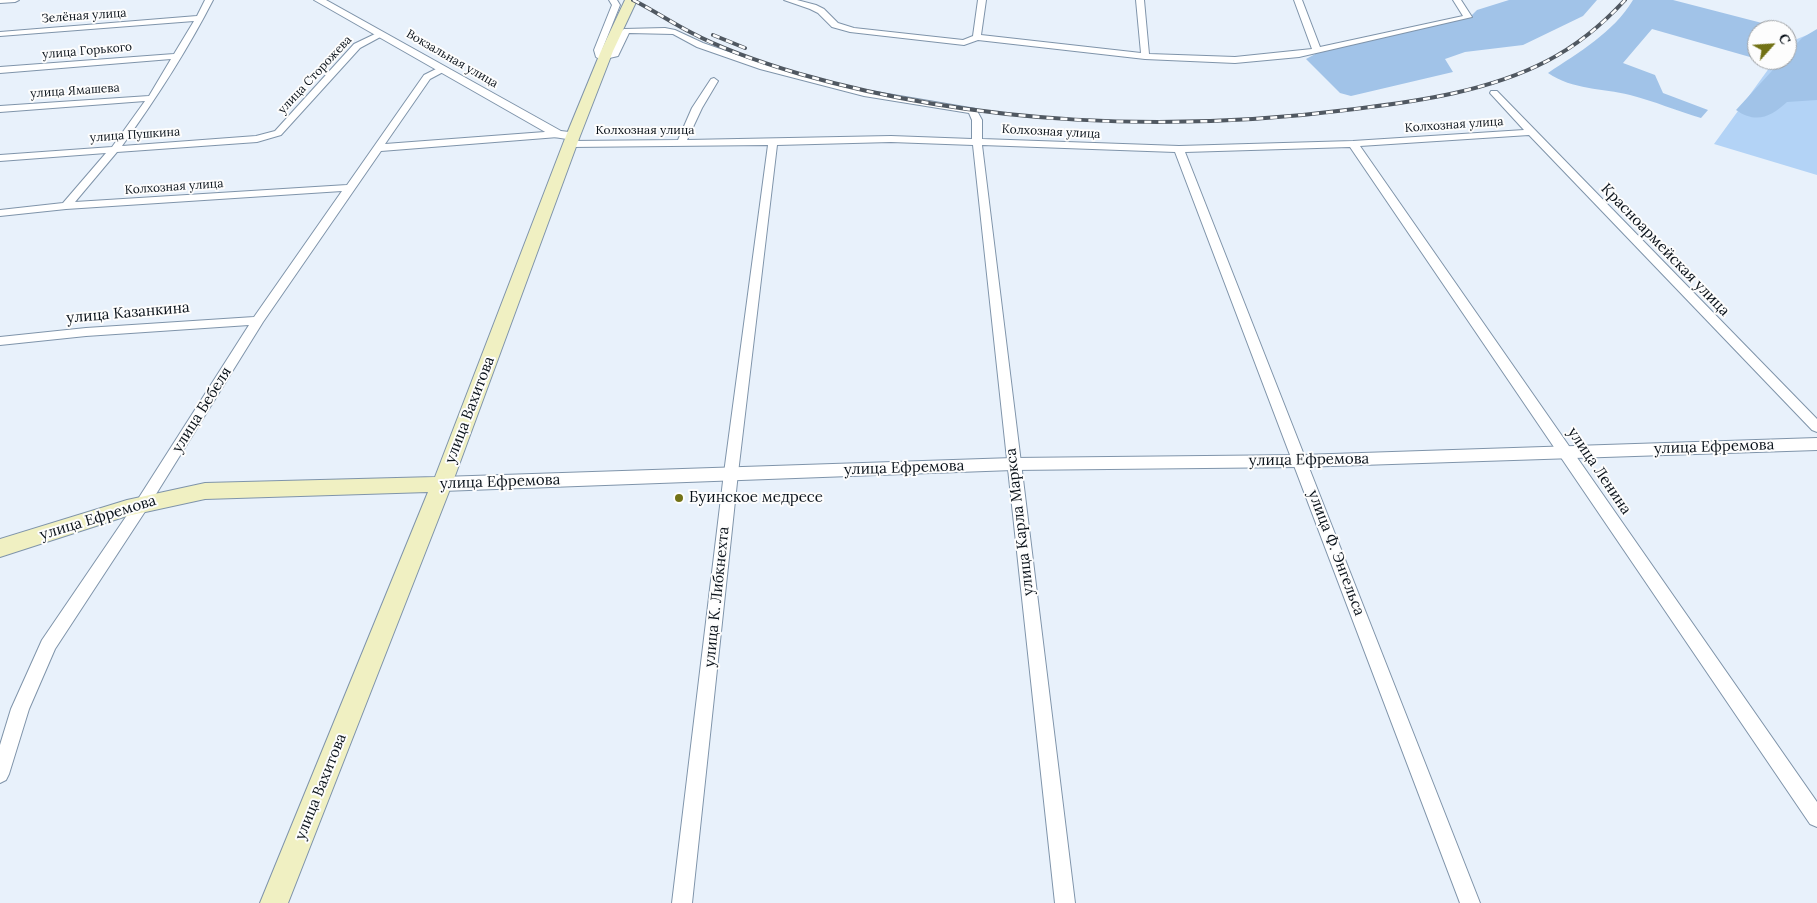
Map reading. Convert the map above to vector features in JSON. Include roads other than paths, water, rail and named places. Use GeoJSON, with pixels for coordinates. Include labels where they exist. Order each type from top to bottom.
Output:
{"type":"FeatureCollection","features":[{"type":"Feature","properties":{"kind":"main road","name":"улица Вахитова"},"geometry":{"type":"LineString","coordinates":[[274,903],[442,484],[567,138],[631,0]]}},
{"type":"Feature","properties":{"kind":"main road","name":"улица Ефремова"},"geometry":{"type":"LineString","coordinates":[[0,548],[143,503],[205,491],[442,484]]}},
{"type":"Feature","properties":{"kind":"street"},"geometry":{"type":"LineString","coordinates":[[0,1],[15,0]]}},
{"type":"Feature","properties":{"kind":"street"},"geometry":{"type":"LineString","coordinates":[[66,206],[115,149],[152,98],[209,0]]}},
{"type":"Feature","properties":{"kind":"street","name":"Вокзальная улица"},"geometry":{"type":"LineString","coordinates":[[319,0],[567,138]]}},
{"type":"Feature","properties":{"kind":"street"},"geometry":{"type":"LineString","coordinates":[[604,58],[599,54],[598,50],[616,5],[613,0]]}},
{"type":"Feature","properties":{"kind":"street"},"geometry":{"type":"LineString","coordinates":[[788,0],[821,11],[835,25],[853,30],[964,43],[977,37],[1145,56],[1235,60],[1299,54],[1468,17],[1457,0]]}},
{"type":"Feature","properties":{"kind":"street"},"geometry":{"type":"LineString","coordinates":[[801,4],[814,0]]}},
{"type":"Feature","properties":{"kind":"street"},"geometry":{"type":"LineString","coordinates":[[977,37],[982,0]]}},
{"type":"Feature","properties":{"kind":"street"},"geometry":{"type":"LineString","coordinates":[[1140,0],[1145,56]]}},
{"type":"Feature","properties":{"kind":"street"},"geometry":{"type":"LineString","coordinates":[[1298,0],[1317,50]]}},
{"type":"Feature","properties":{"kind":"street","name":"Зелёная улица"},"geometry":{"type":"LineString","coordinates":[[0,34],[200,18]]}},
{"type":"Feature","properties":{"kind":"street","name":"улица Карла Маркса"},"geometry":{"type":"LineString","coordinates":[[604,58],[615,54],[624,33],[627,31],[665,30],[675,32],[709,48],[817,81],[864,93],[973,111],[977,120],[977,142],[1013,464],[1065,903]]}},
{"type":"Feature","properties":{"kind":"street","name":"улица Сторожева"},"geometry":{"type":"LineString","coordinates":[[272,136],[278,132],[357,46],[380,35]]}},
{"type":"Feature","properties":{"kind":"street","name":"улица Горького"},"geometry":{"type":"LineString","coordinates":[[0,70],[176,56]]}},
{"type":"Feature","properties":{"kind":"street","name":"улица Бебеля"},"geometry":{"type":"LineString","coordinates":[[0,774],[20,708],[48,645],[143,503],[258,321],[426,77],[442,69]]}},
{"type":"Feature","properties":{"kind":"street"},"geometry":{"type":"LineString","coordinates":[[680,143],[697,108],[714,81]]}},
{"type":"Feature","properties":{"kind":"street","name":"Красноармейская улица"},"geometry":{"type":"LineString","coordinates":[[1494,93],[1817,427]]}},
{"type":"Feature","properties":{"kind":"street","name":"улица Ямашева"},"geometry":{"type":"LineString","coordinates":[[0,109],[152,98]]}},
{"type":"Feature","properties":{"kind":"street","name":"Колхозная улица"},"geometry":{"type":"LineString","coordinates":[[377,148],[567,138],[680,143],[891,139],[1179,149],[1353,144],[1530,132]]}},
{"type":"Feature","properties":{"kind":"street","name":"улица Пушкина"},"geometry":{"type":"LineString","coordinates":[[0,158],[272,136]]}},
{"type":"Feature","properties":{"kind":"street","name":"улица К. Либкнехта"},"geometry":{"type":"LineString","coordinates":[[682,903],[731,473],[772,142]]}},
{"type":"Feature","properties":{"kind":"street","name":"улица Ленина"},"geometry":{"type":"LineString","coordinates":[[1353,144],[1817,818]]}},
{"type":"Feature","properties":{"kind":"street","name":"улица Ф. Энгельса"},"geometry":{"type":"LineString","coordinates":[[1179,149],[1470,903]]}},
{"type":"Feature","properties":{"kind":"street","name":"Колхозная улица"},"geometry":{"type":"LineString","coordinates":[[0,213],[66,206],[349,188]]}},
{"type":"Feature","properties":{"kind":"street","name":"улица Казанкина"},"geometry":{"type":"LineString","coordinates":[[0,341],[86,332],[258,321]]}},
{"type":"Feature","properties":{"kind":"street","name":"улица Ефремова"},"geometry":{"type":"LineString","coordinates":[[442,484],[1013,464],[1301,461],[1817,444]]}},
{"type":"Feature","properties":{"kind":"railway"},"geometry":{"type":"LineString","coordinates":[[633,0],[692,33],[731,51],[800,74],[868,91],[936,104],[1006,114],[1076,120],[1146,122],[1216,121],[1355,109],[1429,98],[1478,87],[1525,71],[1558,55],[1589,34],[1625,0]]}},
{"type":"Feature","properties":{"kind":"railway"},"geometry":{"type":"LineString","coordinates":[[713,35],[745,48]]}},
{"type":"Feature","properties":{"kind":"place","name":"Буинское медресе"},"geometry":{"type":"Point","coordinates":[679,498]}}]}
